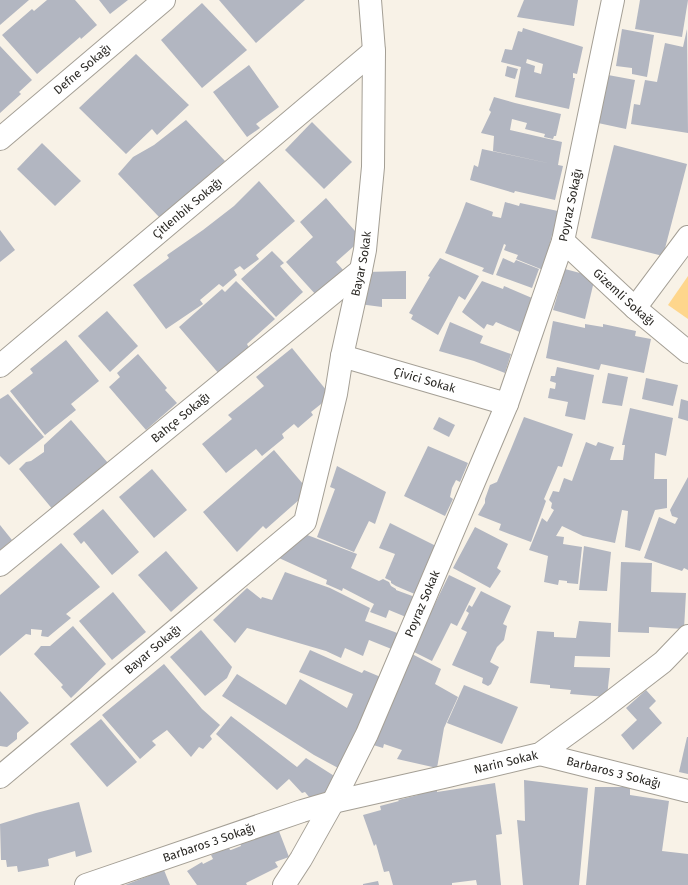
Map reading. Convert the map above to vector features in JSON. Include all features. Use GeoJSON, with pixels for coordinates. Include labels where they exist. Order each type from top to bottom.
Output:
{"type":"FeatureCollection","features":[{"type":"Feature","properties":{"kind":"street","name":"Defne Sokağı"},"geometry":{"type":"LineString","coordinates":[[0,139],[164,0]]}},
{"type":"Feature","properties":{"kind":"street","name":"Bayar Sokak"},"geometry":{"type":"LineString","coordinates":[[305,522],[336,394],[342,356],[362,270],[365,250],[373,167],[374,51],[370,0]]}},
{"type":"Feature","properties":{"kind":"street","name":"Poyraz Sokağı"},"geometry":{"type":"LineString","coordinates":[[507,404],[563,241],[613,0]]}},
{"type":"Feature","properties":{"kind":"street","name":"Çitlenbik Sokağı"},"geometry":{"type":"LineString","coordinates":[[0,366],[374,51]]}},
{"type":"Feature","properties":{"kind":"street"},"geometry":{"type":"LineString","coordinates":[[635,308],[688,237]]}},
{"type":"Feature","properties":{"kind":"street","name":"Gizemli Sokağı"},"geometry":{"type":"LineString","coordinates":[[563,241],[635,308],[688,352]]}},
{"type":"Feature","properties":{"kind":"street","name":"Bahçe Sokağı"},"geometry":{"type":"LineString","coordinates":[[0,565],[362,270]]}},
{"type":"Feature","properties":{"kind":"street","name":"Çivici Sokak"},"geometry":{"type":"LineString","coordinates":[[342,356],[507,404]]}},
{"type":"Feature","properties":{"kind":"street","name":"Poyraz Sokak"},"geometry":{"type":"LineString","coordinates":[[333,802],[367,734],[507,404]]}},
{"type":"Feature","properties":{"kind":"street","name":"Bayar Sokağı"},"geometry":{"type":"LineString","coordinates":[[0,777],[305,522]]}},
{"type":"Feature","properties":{"kind":"street","name":"Narin Sokak"},"geometry":{"type":"LineString","coordinates":[[333,802],[540,754],[663,662],[688,636]]}},
{"type":"Feature","properties":{"kind":"street","name":"Barbaros 3 Sokağı"},"geometry":{"type":"LineString","coordinates":[[540,754],[688,791]]}},
{"type":"Feature","properties":{"kind":"street"},"geometry":{"type":"LineString","coordinates":[[284,885],[301,859],[333,802]]}},
{"type":"Feature","properties":{"kind":"street","name":"Barbaros 3 Sokağı"},"geometry":{"type":"LineString","coordinates":[[86,885],[302,811],[333,802]]}},
{"type":"Feature","properties":{"kind":"shaded area"},"geometry":{"type":"Polygon","coordinates":[[[688,276],[688,319],[668,305],[688,276]]]}},
{"type":"Feature","properties":{"kind":"building"},"geometry":{"type":"Polygon","coordinates":[[[0,0],[29,0],[0,25],[0,0]]]}},
{"type":"Feature","properties":{"kind":"building"},"geometry":{"type":"Polygon","coordinates":[[[47,0],[75,0],[97,25],[81,39],[80,37],[37,74],[2,35],[32,9],[34,11],[47,0]]]}},
{"type":"Feature","properties":{"kind":"building"},"geometry":{"type":"Polygon","coordinates":[[[99,0],[128,0],[110,14],[99,0]]]}},
{"type":"Feature","properties":{"kind":"building"},"geometry":{"type":"Polygon","coordinates":[[[219,0],[305,0],[256,43],[219,0]]]}},
{"type":"Feature","properties":{"kind":"building"},"geometry":{"type":"Polygon","coordinates":[[[524,0],[578,0],[574,26],[517,17],[524,0]]]}},
{"type":"Feature","properties":{"kind":"building"},"geometry":{"type":"Polygon","coordinates":[[[640,0],[688,0],[682,37],[635,29],[640,0]]]}},
{"type":"Feature","properties":{"kind":"building"},"geometry":{"type":"Polygon","coordinates":[[[202,3],[247,50],[202,88],[161,40],[202,3]]]}},
{"type":"Feature","properties":{"kind":"building"},"geometry":{"type":"Polygon","coordinates":[[[523,28],[583,47],[577,74],[573,73],[573,78],[575,78],[569,109],[515,97],[521,67],[501,62],[505,49],[512,50],[518,31],[522,32],[523,28]],[[527,59],[526,63],[535,66],[534,72],[541,74],[543,64],[527,59]]]}},
{"type":"Feature","properties":{"kind":"building"},"geometry":{"type":"Polygon","coordinates":[[[622,29],[654,35],[647,77],[632,74],[632,68],[616,66],[622,29]]]}},
{"type":"Feature","properties":{"kind":"building"},"geometry":{"type":"Polygon","coordinates":[[[687,29],[688,133],[631,124],[634,104],[640,105],[645,80],[657,82],[665,43],[683,47],[687,29]]]}},
{"type":"Feature","properties":{"kind":"building"},"geometry":{"type":"Polygon","coordinates":[[[0,46],[32,80],[19,92],[21,94],[0,113],[0,46]]]}},
{"type":"Feature","properties":{"kind":"building"},"geometry":{"type":"Polygon","coordinates":[[[136,54],[189,105],[157,135],[152,129],[126,154],[79,108],[136,54]]]}},
{"type":"Feature","properties":{"kind":"building"},"geometry":{"type":"Polygon","coordinates":[[[249,65],[279,107],[256,124],[260,128],[247,137],[213,92],[249,65]]]}},
{"type":"Feature","properties":{"kind":"building"},"geometry":{"type":"Polygon","coordinates":[[[507,66],[518,69],[515,79],[505,76],[507,66]]]}},
{"type":"Feature","properties":{"kind":"building"},"geometry":{"type":"Polygon","coordinates":[[[608,75],[635,80],[626,129],[598,123],[608,75]]]}},
{"type":"Feature","properties":{"kind":"building"},"geometry":{"type":"Polygon","coordinates":[[[494,97],[561,114],[556,136],[554,136],[553,139],[544,137],[545,134],[525,129],[527,123],[512,119],[510,130],[562,142],[558,165],[563,166],[555,200],[515,191],[514,193],[470,180],[474,165],[478,167],[482,149],[552,164],[493,151],[494,136],[481,133],[491,112],[489,110],[494,97]]]}},
{"type":"Feature","properties":{"kind":"building"},"geometry":{"type":"Polygon","coordinates":[[[186,120],[225,161],[160,218],[118,174],[133,157],[154,145],[186,120]]]}},
{"type":"Feature","properties":{"kind":"building"},"geometry":{"type":"Polygon","coordinates":[[[312,122],[352,162],[324,189],[285,150],[312,122]]]}},
{"type":"Feature","properties":{"kind":"building"},"geometry":{"type":"Polygon","coordinates":[[[42,143],[81,181],[55,206],[17,169],[42,143]]]}},
{"type":"Feature","properties":{"kind":"building"},"geometry":{"type":"Polygon","coordinates":[[[614,145],[687,164],[663,256],[591,238],[614,145]]]}},
{"type":"Feature","properties":{"kind":"building"},"geometry":{"type":"Polygon","coordinates":[[[259,181],[295,221],[256,255],[259,259],[244,270],[240,266],[234,270],[237,275],[223,287],[219,284],[200,300],[203,304],[166,329],[133,285],[169,258],[167,255],[234,206],[259,181]]]}},
{"type":"Feature","properties":{"kind":"building"},"geometry":{"type":"Polygon","coordinates":[[[326,198],[362,239],[336,262],[344,271],[317,296],[286,262],[313,237],[300,222],[326,198]]]}},
{"type":"Feature","properties":{"kind":"building"},"geometry":{"type":"Polygon","coordinates":[[[466,202],[493,212],[492,216],[501,218],[505,202],[519,206],[520,203],[558,211],[555,235],[552,235],[543,270],[516,259],[518,255],[504,250],[506,245],[504,244],[493,275],[482,271],[484,268],[445,253],[466,202]]]}},
{"type":"Feature","properties":{"kind":"building"},"geometry":{"type":"Polygon","coordinates":[[[0,230],[15,250],[0,262],[0,230]]]}},
{"type":"Feature","properties":{"kind":"building"},"geometry":{"type":"Polygon","coordinates":[[[272,251],[284,263],[280,266],[303,292],[276,317],[241,279],[272,251]]]}},
{"type":"Feature","properties":{"kind":"building"},"geometry":{"type":"Polygon","coordinates":[[[440,258],[479,276],[465,300],[459,296],[438,335],[411,319],[413,315],[409,313],[430,277],[428,276],[440,258]]]}},
{"type":"Feature","properties":{"kind":"building"},"geometry":{"type":"Polygon","coordinates":[[[503,258],[514,263],[516,260],[539,269],[532,288],[496,275],[503,258]]]}},
{"type":"Feature","properties":{"kind":"building"},"geometry":{"type":"Polygon","coordinates":[[[565,269],[595,277],[585,319],[553,310],[565,269]]]}},
{"type":"Feature","properties":{"kind":"building"},"geometry":{"type":"Polygon","coordinates":[[[406,271],[406,299],[382,299],[382,307],[359,304],[366,272],[406,271]]]}},
{"type":"Feature","properties":{"kind":"building"},"geometry":{"type":"Polygon","coordinates":[[[236,281],[275,319],[247,344],[250,350],[220,375],[179,327],[222,289],[225,292],[236,281]]]}},
{"type":"Feature","properties":{"kind":"building"},"geometry":{"type":"Polygon","coordinates":[[[482,281],[503,289],[504,286],[532,298],[522,333],[496,322],[493,326],[487,324],[484,329],[462,312],[482,281]]]}},
{"type":"Feature","properties":{"kind":"building"},"geometry":{"type":"Polygon","coordinates":[[[107,311],[138,346],[110,372],[78,336],[107,311]]]}},
{"type":"Feature","properties":{"kind":"building"},"geometry":{"type":"Polygon","coordinates":[[[553,321],[585,328],[585,324],[603,327],[603,324],[636,331],[635,336],[651,339],[644,373],[601,364],[599,370],[546,358],[553,321]]]}},
{"type":"Feature","properties":{"kind":"building"},"geometry":{"type":"Polygon","coordinates":[[[450,322],[483,336],[480,343],[511,354],[505,373],[474,361],[439,351],[450,322]]]}},
{"type":"Feature","properties":{"kind":"building"},"geometry":{"type":"Polygon","coordinates":[[[66,340],[99,381],[71,404],[76,410],[45,435],[10,391],[33,373],[30,369],[66,340]]]}},
{"type":"Feature","properties":{"kind":"building"},"geometry":{"type":"Polygon","coordinates":[[[292,348],[331,396],[311,412],[313,415],[298,428],[294,424],[282,434],[284,438],[262,456],[256,449],[226,473],[202,444],[232,419],[228,415],[264,386],[256,377],[292,348]]]}},
{"type":"Feature","properties":{"kind":"building"},"geometry":{"type":"Polygon","coordinates":[[[138,354],[167,388],[165,390],[177,403],[146,430],[109,387],[120,377],[117,373],[138,354]]]}},
{"type":"Feature","properties":{"kind":"building"},"geometry":{"type":"Polygon","coordinates":[[[557,367],[594,375],[585,420],[565,416],[568,402],[548,398],[550,388],[555,389],[556,383],[550,381],[551,376],[555,376],[557,367]]]}},
{"type":"Feature","properties":{"kind":"building"},"geometry":{"type":"Polygon","coordinates":[[[608,373],[628,377],[622,406],[602,403],[608,373]]]}},
{"type":"Feature","properties":{"kind":"building"},"geometry":{"type":"Polygon","coordinates":[[[646,378],[678,385],[673,406],[642,399],[646,378]]]}},
{"type":"Feature","properties":{"kind":"building"},"geometry":{"type":"Polygon","coordinates":[[[8,394],[44,437],[9,465],[0,456],[0,399],[8,394]]]}},
{"type":"Feature","properties":{"kind":"building"},"geometry":{"type":"Polygon","coordinates":[[[681,399],[688,401],[688,421],[678,418],[681,399]]]}},
{"type":"Feature","properties":{"kind":"building"},"geometry":{"type":"Polygon","coordinates":[[[630,408],[673,418],[666,456],[655,453],[654,479],[667,479],[667,508],[655,510],[640,551],[625,547],[628,511],[622,510],[615,543],[583,536],[562,526],[556,536],[564,537],[563,544],[582,547],[578,584],[567,583],[567,581],[559,580],[558,585],[544,582],[548,556],[529,550],[542,518],[547,522],[554,510],[551,508],[552,503],[549,500],[553,491],[559,492],[564,478],[572,481],[586,442],[596,446],[598,442],[614,447],[610,460],[623,460],[625,445],[622,445],[630,408]]]}},
{"type":"Feature","properties":{"kind":"building"},"geometry":{"type":"Polygon","coordinates":[[[439,417],[455,425],[449,437],[433,429],[439,417]]]}},
{"type":"Feature","properties":{"kind":"building"},"geometry":{"type":"Polygon","coordinates":[[[524,417],[573,434],[562,467],[558,466],[544,499],[546,501],[531,542],[499,530],[501,524],[478,515],[485,503],[490,485],[497,482],[524,417]]]}},
{"type":"Feature","properties":{"kind":"building"},"geometry":{"type":"Polygon","coordinates":[[[71,420],[108,463],[54,511],[19,469],[26,462],[31,461],[44,452],[44,445],[71,420]]]}},
{"type":"Feature","properties":{"kind":"building"},"geometry":{"type":"Polygon","coordinates":[[[428,446],[468,463],[460,482],[456,480],[452,488],[450,497],[453,499],[445,516],[404,496],[428,446]]]}},
{"type":"Feature","properties":{"kind":"building"},"geometry":{"type":"Polygon","coordinates":[[[274,450],[309,491],[266,529],[263,526],[237,552],[203,512],[274,450]]]}},
{"type":"Feature","properties":{"kind":"building"},"geometry":{"type":"Polygon","coordinates":[[[337,466],[386,492],[375,524],[369,521],[354,552],[317,537],[335,489],[330,487],[337,466]]]}},
{"type":"Feature","properties":{"kind":"building"},"geometry":{"type":"Polygon","coordinates":[[[152,469],[187,510],[154,538],[119,497],[152,469]]]}},
{"type":"Feature","properties":{"kind":"building"},"geometry":{"type":"Polygon","coordinates":[[[688,477],[688,570],[684,568],[682,571],[644,558],[659,517],[675,524],[678,518],[672,516],[670,510],[688,477]]]}},
{"type":"Feature","properties":{"kind":"building"},"geometry":{"type":"Polygon","coordinates":[[[103,509],[139,552],[112,575],[84,541],[81,544],[73,534],[103,509]]]}},
{"type":"Feature","properties":{"kind":"building"},"geometry":{"type":"Polygon","coordinates":[[[390,523],[438,547],[417,595],[396,586],[385,578],[395,554],[379,548],[390,523]]]}},
{"type":"Feature","properties":{"kind":"building"},"geometry":{"type":"Polygon","coordinates":[[[0,525],[12,540],[0,550],[0,525]]]}},
{"type":"Feature","properties":{"kind":"building"},"geometry":{"type":"Polygon","coordinates":[[[475,527],[508,544],[497,568],[501,571],[490,588],[453,568],[475,527]]]}},
{"type":"Feature","properties":{"kind":"building"},"geometry":{"type":"Polygon","coordinates":[[[302,533],[357,554],[351,568],[379,581],[383,579],[389,582],[396,590],[415,597],[406,617],[389,610],[386,618],[370,612],[374,604],[343,588],[342,591],[326,584],[327,580],[279,558],[302,533]]]}},
{"type":"Feature","properties":{"kind":"building"},"geometry":{"type":"Polygon","coordinates":[[[61,543],[100,587],[66,614],[71,618],[48,637],[41,636],[42,630],[31,629],[31,635],[26,634],[0,656],[0,595],[61,543]]]}},
{"type":"Feature","properties":{"kind":"building"},"geometry":{"type":"Polygon","coordinates":[[[584,546],[611,552],[607,591],[579,590],[584,546]]]}},
{"type":"Feature","properties":{"kind":"building"},"geometry":{"type":"Polygon","coordinates":[[[166,551],[198,588],[171,612],[138,575],[166,551]]]}},
{"type":"Feature","properties":{"kind":"building"},"geometry":{"type":"Polygon","coordinates":[[[621,562],[652,563],[651,592],[686,593],[684,629],[649,627],[649,633],[618,632],[621,562]]]}},
{"type":"Feature","properties":{"kind":"building"},"geometry":{"type":"Polygon","coordinates":[[[285,572],[330,588],[370,608],[365,621],[400,634],[394,650],[369,640],[363,656],[345,648],[341,658],[326,651],[247,628],[235,643],[213,620],[247,588],[261,599],[262,597],[272,600],[285,572]]]}},
{"type":"Feature","properties":{"kind":"building"},"geometry":{"type":"Polygon","coordinates":[[[449,575],[476,588],[457,626],[451,623],[432,661],[412,651],[449,575]]]}},
{"type":"Feature","properties":{"kind":"building"},"geometry":{"type":"Polygon","coordinates":[[[481,591],[511,606],[503,624],[507,626],[504,640],[497,647],[490,662],[499,667],[491,684],[488,686],[482,683],[483,678],[452,665],[467,632],[461,629],[469,613],[466,611],[469,605],[472,607],[481,591]]]}},
{"type":"Feature","properties":{"kind":"building"},"geometry":{"type":"Polygon","coordinates":[[[113,592],[146,632],[112,660],[79,621],[113,592]]]}},
{"type":"Feature","properties":{"kind":"building"},"geometry":{"type":"Polygon","coordinates":[[[579,621],[611,623],[610,657],[575,656],[574,667],[610,668],[607,697],[570,694],[571,690],[550,688],[550,685],[530,683],[537,631],[554,632],[554,637],[576,638],[579,621]]]}},
{"type":"Feature","properties":{"kind":"building"},"geometry":{"type":"Polygon","coordinates":[[[73,626],[106,664],[71,698],[61,687],[63,685],[34,654],[41,646],[50,646],[73,626]]]}},
{"type":"Feature","properties":{"kind":"building"},"geometry":{"type":"Polygon","coordinates":[[[201,630],[232,667],[227,678],[205,696],[170,657],[201,630]]]}},
{"type":"Feature","properties":{"kind":"building"},"geometry":{"type":"Polygon","coordinates":[[[310,650],[362,673],[364,670],[383,678],[340,769],[314,755],[222,696],[237,674],[286,705],[300,679],[347,708],[353,694],[299,672],[310,650]]]}},
{"type":"Feature","properties":{"kind":"building"},"geometry":{"type":"Polygon","coordinates":[[[412,654],[441,669],[435,684],[458,697],[444,728],[437,768],[397,759],[402,750],[384,744],[383,748],[370,744],[412,654]]]}},
{"type":"Feature","properties":{"kind":"building"},"geometry":{"type":"Polygon","coordinates":[[[164,664],[202,709],[220,725],[210,736],[212,739],[203,749],[199,747],[191,757],[167,730],[152,741],[156,745],[140,759],[102,715],[164,664]]]}},
{"type":"Feature","properties":{"kind":"building"},"geometry":{"type":"Polygon","coordinates":[[[464,685],[518,707],[502,744],[447,723],[464,685]]]}},
{"type":"Feature","properties":{"kind":"building"},"geometry":{"type":"Polygon","coordinates":[[[646,690],[656,701],[649,708],[662,723],[633,750],[621,735],[637,720],[626,708],[646,690]]]}},
{"type":"Feature","properties":{"kind":"building"},"geometry":{"type":"Polygon","coordinates":[[[0,691],[29,723],[17,733],[17,739],[7,747],[0,746],[0,691]]]}},
{"type":"Feature","properties":{"kind":"building"},"geometry":{"type":"Polygon","coordinates":[[[231,716],[297,767],[306,758],[339,779],[314,803],[305,792],[302,793],[289,779],[277,790],[216,734],[231,716]]]}},
{"type":"Feature","properties":{"kind":"building"},"geometry":{"type":"Polygon","coordinates":[[[101,719],[137,762],[107,787],[70,744],[101,719]]]}},
{"type":"Feature","properties":{"kind":"building"},"geometry":{"type":"Polygon","coordinates":[[[688,737],[688,774],[679,772],[688,737]]]}},
{"type":"Feature","properties":{"kind":"building"},"geometry":{"type":"Polygon","coordinates":[[[524,780],[588,788],[579,885],[523,885],[517,820],[525,821],[524,780]]]}},
{"type":"Feature","properties":{"kind":"building"},"geometry":{"type":"Polygon","coordinates":[[[495,783],[502,834],[496,835],[501,885],[477,885],[476,880],[452,883],[452,885],[393,885],[389,871],[384,872],[376,844],[374,846],[363,815],[381,810],[380,806],[418,795],[418,792],[437,788],[437,792],[495,783]]]}},
{"type":"Feature","properties":{"kind":"building"},"geometry":{"type":"Polygon","coordinates":[[[595,787],[630,787],[630,795],[669,801],[662,851],[688,854],[688,885],[586,885],[595,787]]]}},
{"type":"Feature","properties":{"kind":"building"},"geometry":{"type":"Polygon","coordinates":[[[79,802],[92,852],[76,857],[75,851],[48,859],[49,866],[18,872],[17,866],[7,867],[6,860],[1,860],[0,824],[79,802]]]}},
{"type":"Feature","properties":{"kind":"building"},"geometry":{"type":"Polygon","coordinates":[[[277,826],[289,857],[275,862],[278,867],[246,883],[247,885],[197,885],[187,871],[202,862],[203,864],[213,859],[211,855],[228,846],[231,850],[241,846],[240,843],[277,826]]]}},
{"type":"Feature","properties":{"kind":"building"},"geometry":{"type":"Polygon","coordinates":[[[164,870],[170,885],[125,885],[164,870]]]}},
{"type":"Feature","properties":{"kind":"building"},"geometry":{"type":"Polygon","coordinates":[[[378,881],[379,885],[363,885],[363,884],[378,881]]]}}]}
